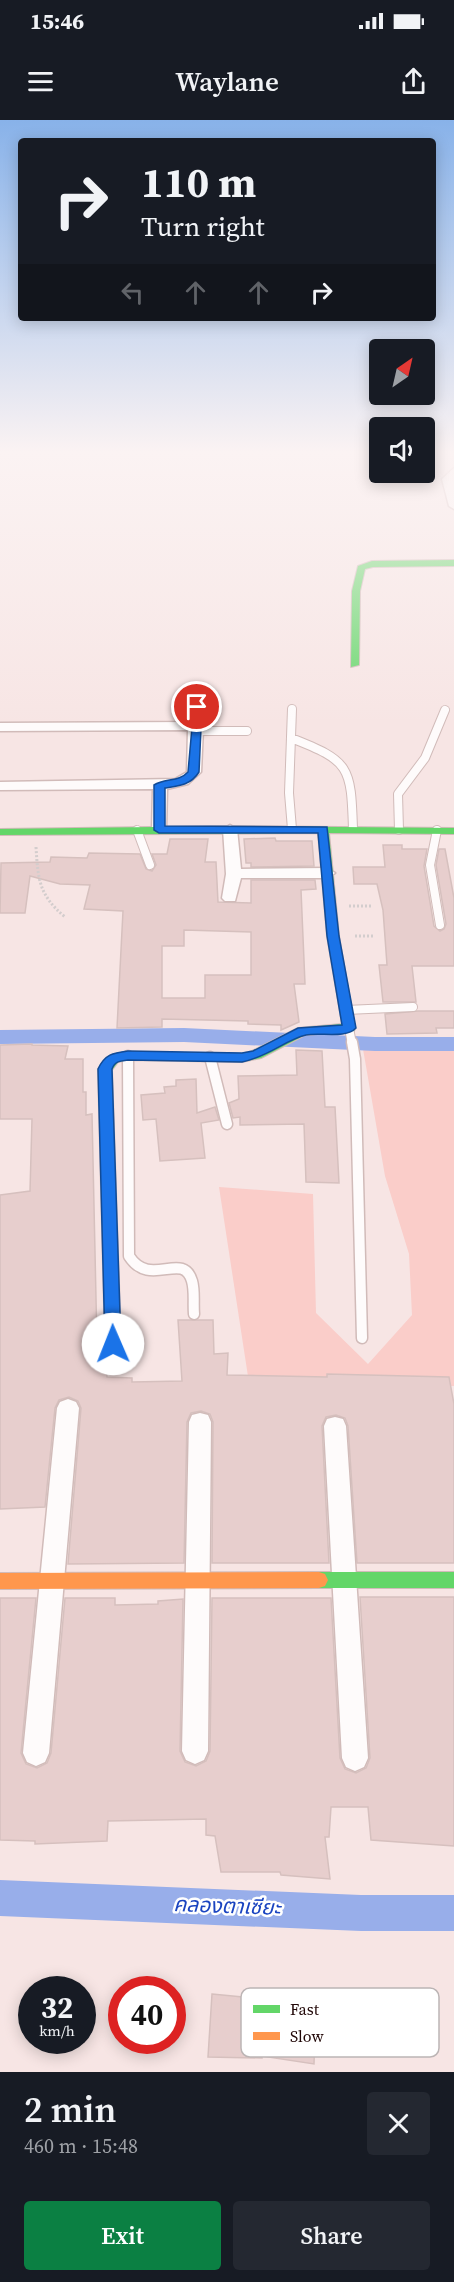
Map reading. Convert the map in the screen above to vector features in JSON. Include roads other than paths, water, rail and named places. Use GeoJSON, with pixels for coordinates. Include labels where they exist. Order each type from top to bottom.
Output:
{"type":"FeatureCollection","features":[{"type":"Feature","properties":{"kind":"street"},"geometry":{"type":"LineString","coordinates":[[354,665],[356,591],[361,568],[372,564],[454,563]]}},
{"type":"Feature","properties":{"kind":"street"},"geometry":{"type":"LineString","coordinates":[[0,786],[180,783],[190,778],[194,772],[194,729],[197,707]]}},
{"type":"Feature","properties":{"kind":"street"},"geometry":{"type":"LineString","coordinates":[[0,727],[194,729]]}},
{"type":"Feature","properties":{"kind":"street"},"geometry":{"type":"LineString","coordinates":[[159,830],[160,785]]}},
{"type":"Feature","properties":{"kind":"street"},"geometry":{"type":"LineString","coordinates":[[230,829],[234,874],[230,898]]}},
{"type":"Feature","properties":{"kind":"street"},"geometry":{"type":"LineString","coordinates":[[0,832],[230,829],[454,831]]}},
{"type":"Feature","properties":{"kind":"street"},"geometry":{"type":"LineString","coordinates":[[113,1344],[105,1069],[114,1057],[242,1058],[256,1055],[303,1031],[349,1028],[333,936],[323,829]]}},
{"type":"Feature","properties":{"kind":"street"},"geometry":{"type":"LineString","coordinates":[[234,874],[327,873]]}},
{"type":"Feature","properties":{"kind":"street"},"geometry":{"type":"LineString","coordinates":[[36,1753],[68,1408]]}},
{"type":"Feature","properties":{"kind":"street"},"geometry":{"type":"LineString","coordinates":[[195,1751],[200,1422]]}},
{"type":"Feature","properties":{"kind":"street"},"geometry":{"type":"LineString","coordinates":[[335,1426],[355,1758]]}},
{"type":"Feature","properties":{"kind":"street"},"geometry":{"type":"LineString","coordinates":[[0,1581],[454,1580]]}},
{"type":"Feature","properties":{"kind":"lane"},"geometry":{"type":"LineString","coordinates":[[292,709],[289,793],[292,829]]}},
{"type":"Feature","properties":{"kind":"lane"},"geometry":{"type":"LineString","coordinates":[[399,830],[398,794],[425,758],[445,710]]}},
{"type":"Feature","properties":{"kind":"lane"},"geometry":{"type":"LineString","coordinates":[[194,729],[247,731]]}},
{"type":"Feature","properties":{"kind":"lane"},"geometry":{"type":"LineString","coordinates":[[291,738],[322,750],[342,764],[352,801],[353,830]]}},
{"type":"Feature","properties":{"kind":"lane"},"geometry":{"type":"LineString","coordinates":[[137,830],[150,865]]}},
{"type":"Feature","properties":{"kind":"lane"},"geometry":{"type":"LineString","coordinates":[[437,830],[430,865],[440,925]]}},
{"type":"Feature","properties":{"kind":"lane"},"geometry":{"type":"LineString","coordinates":[[346,1010],[413,1007]]}},
{"type":"Feature","properties":{"kind":"lane"},"geometry":{"type":"LineString","coordinates":[[349,1028],[355,1059],[362,1338]]}},
{"type":"Feature","properties":{"kind":"lane"},"geometry":{"type":"LineString","coordinates":[[128,1056],[129,1256],[138,1270],[150,1271],[175,1267],[184,1270],[191,1278],[194,1314]]}},
{"type":"Feature","properties":{"kind":"lane"},"geometry":{"type":"LineString","coordinates":[[210,1057],[227,1124]]}},
{"type":"Feature","properties":{"kind":"lane"},"geometry":{"type":"LineString","coordinates":[[109,1206],[128,1206]]}},
{"type":"Feature","properties":{"kind":"waterway"},"geometry":{"type":"LineString","coordinates":[[0,1037],[184,1035],[375,1044],[454,1044]]}},
{"type":"Feature","properties":{"kind":"waterway","name":"คลองตาเซียะ"},"geometry":{"type":"LineString","coordinates":[[0,1898],[361,1913],[454,1913]]}}]}
